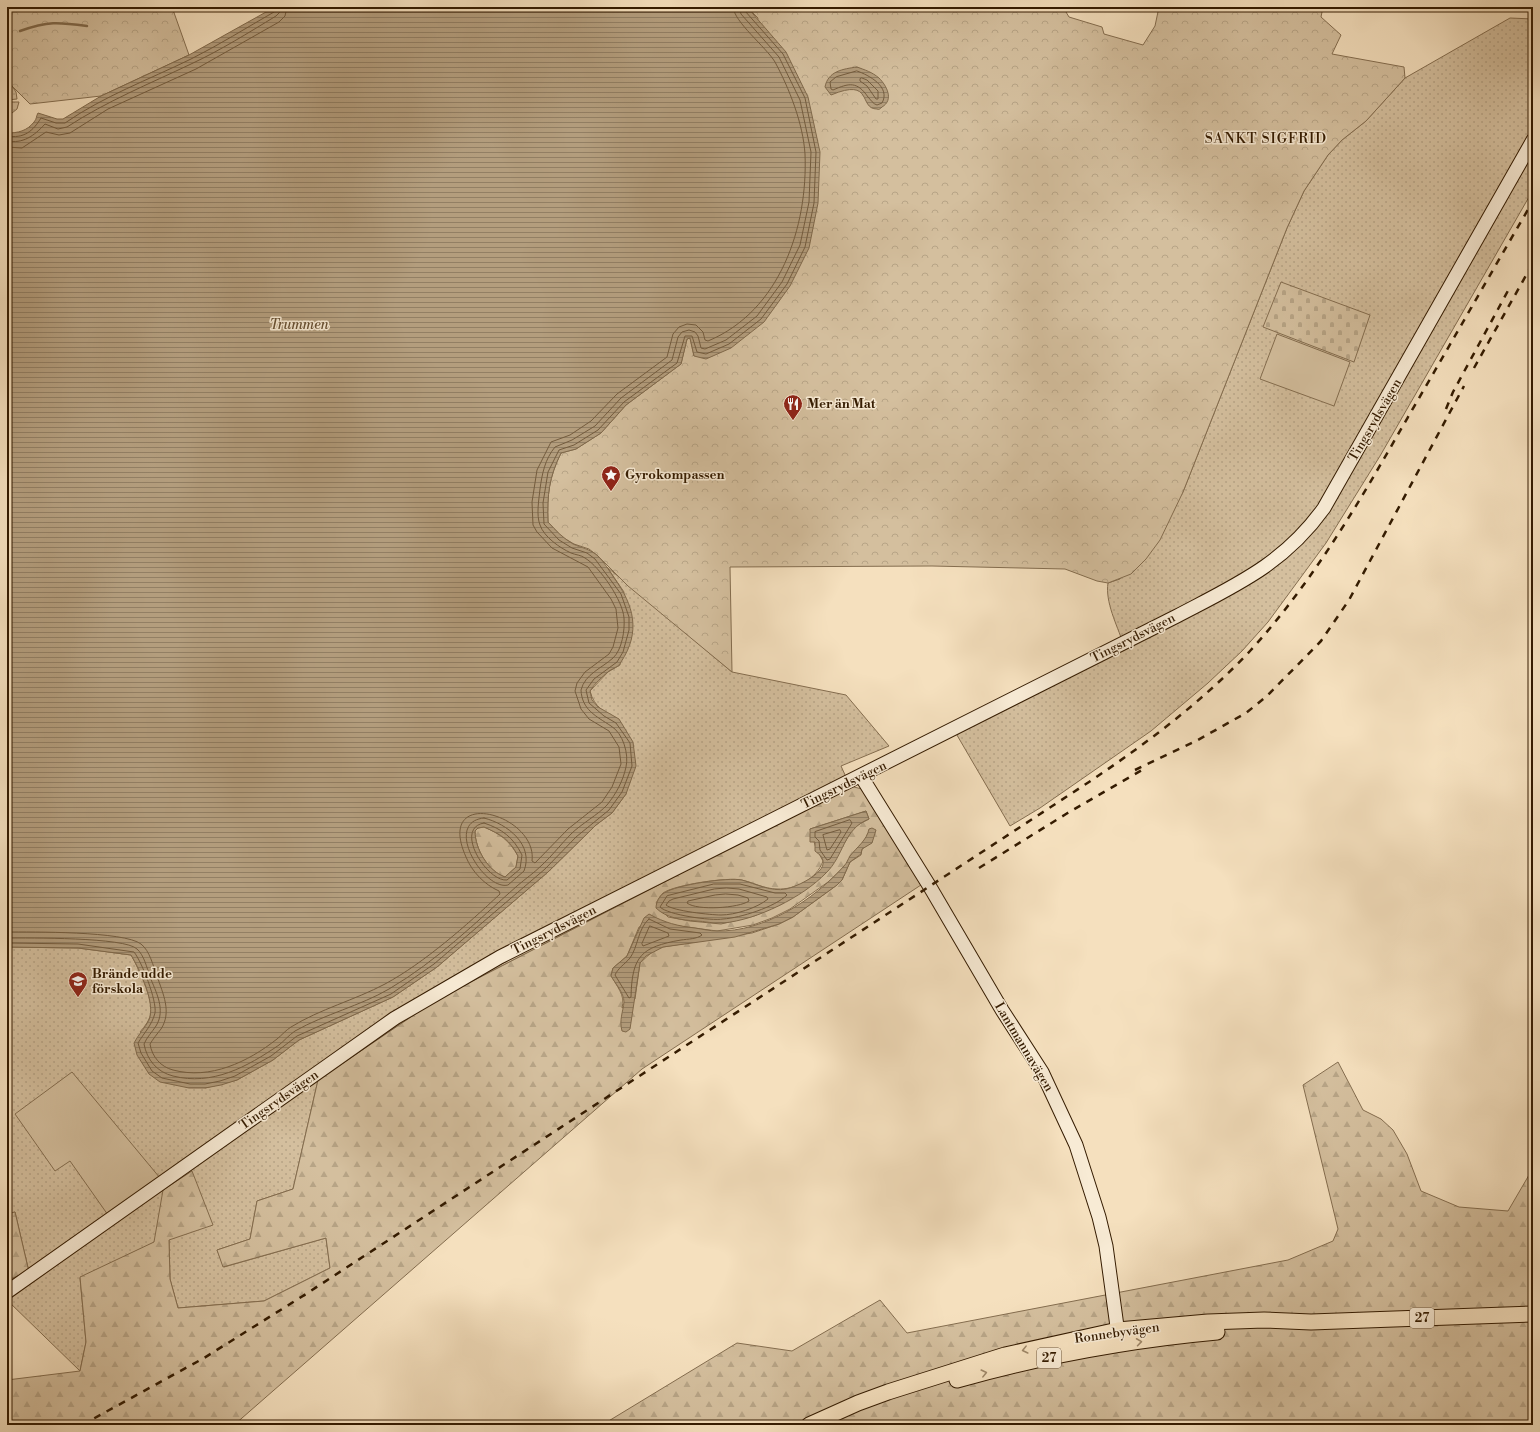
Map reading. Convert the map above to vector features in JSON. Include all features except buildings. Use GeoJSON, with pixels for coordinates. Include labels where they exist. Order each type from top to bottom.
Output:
{"type":"FeatureCollection","features":[{"type":"Feature","properties":{"kind":"main road","name":"Ronnebyvägen"},"geometry":{"type":"LineString","coordinates":[[809,1425],[838,1413],[859,1409],[974,1375],[1031,1362],[1118,1337],[1208,1322],[1264,1320],[1311,1322],[1533,1314]]}},
{"type":"Feature","properties":{"kind":"street","name":"Tingsrydsvägen"},"geometry":{"type":"LineString","coordinates":[[7,1292],[395,1018],[500,957],[861,776],[1245,580],[1271,563],[1295,543],[1324,508],[1533,140]]}},
{"type":"Feature","properties":{"kind":"street","name":"Lantmannavägen"},"geometry":{"type":"LineString","coordinates":[[861,776],[930,887],[1002,1010],[1042,1072],[1076,1145],[1099,1217],[1106,1246],[1118,1337]]}},
{"type":"Feature","properties":{"kind":"green space"},"geometry":{"type":"Polygon","coordinates":[[[15,7],[172,7],[189,55],[101,96],[30,104],[12,86],[7,85],[7,10],[15,7]]]}},
{"type":"Feature","properties":{"kind":"green space"},"geometry":{"type":"Polygon","coordinates":[[[747,7],[1063,7],[1069,17],[1102,27],[1104,34],[1143,45],[1155,26],[1159,7],[1323,7],[1321,17],[1341,35],[1332,54],[1404,67],[1405,78],[1366,121],[1342,140],[1328,155],[1304,191],[1287,228],[1183,492],[1160,540],[1146,559],[1131,574],[1108,583],[1097,581],[1065,569],[932,566],[730,567],[732,672],[628,586],[598,556],[589,549],[574,544],[562,537],[548,522],[548,503],[551,478],[561,453],[576,449],[601,433],[626,405],[681,364],[687,339],[690,338],[694,356],[758,18],[747,7]]]}},
{"type":"Feature","properties":{"kind":"green space"},"geometry":{"type":"Polygon","coordinates":[[[1510,18],[1533,19],[1533,190],[1380,456],[1326,543],[1268,622],[1242,651],[1208,683],[1151,731],[1040,808],[1010,826],[954,730],[1123,643],[1108,598],[1108,583],[1120,579],[1183,492],[1287,228],[1304,191],[1328,155],[1342,140],[1366,121],[1405,78],[1510,18]]]}},
{"type":"Feature","properties":{"kind":"green space"},"geometry":{"type":"Polygon","coordinates":[[[7,85],[12,86],[16,92],[17,99],[7,100],[7,85]]]}},
{"type":"Feature","properties":{"kind":"green space"},"geometry":{"type":"Polygon","coordinates":[[[7,102],[19,102],[17,109],[7,117],[7,102]]]}},
{"type":"Feature","properties":{"kind":"green space"},"geometry":{"type":"Polygon","coordinates":[[[1281,282],[1370,315],[1354,362],[1263,327],[1281,282]]]}},
{"type":"Feature","properties":{"kind":"green space"},"geometry":{"type":"Polygon","coordinates":[[[1277,334],[1350,362],[1334,406],[1260,379],[1277,334]]]}},
{"type":"Feature","properties":{"kind":"green space"},"geometry":{"type":"Polygon","coordinates":[[[607,567],[732,672],[846,695],[889,746],[841,766],[850,786],[436,1000],[318,1080],[293,1189],[257,1201],[250,1239],[217,1250],[224,1267],[326,1238],[330,1268],[264,1301],[178,1308],[170,1279],[169,1240],[155,1242],[80,1278],[86,1342],[80,1371],[7,1300],[7,1280],[29,1272],[15,1212],[7,1214],[7,947],[78,948],[131,955],[144,984],[151,1007],[150,1018],[140,1032],[205,1088],[237,1080],[273,1060],[299,1040],[393,997],[437,967],[548,872],[596,825],[612,813],[626,794],[619,720],[609,715],[597,705],[590,691],[608,672],[620,665],[624,592],[607,567]]]}},
{"type":"Feature","properties":{"kind":"green space"},"geometry":{"type":"Polygon","coordinates":[[[850,786],[866,790],[924,883],[642,1069],[234,1425],[7,1425],[7,1380],[80,1371],[86,1342],[80,1277],[154,1242],[163,1190],[192,1171],[213,1225],[169,1240],[170,1279],[178,1308],[264,1301],[330,1268],[326,1238],[223,1267],[217,1250],[250,1239],[257,1201],[293,1189],[318,1080],[436,1000],[850,786]],[[866,811],[810,829],[816,848],[823,861],[816,873],[811,878],[798,885],[791,888],[777,889],[734,879],[713,881],[669,890],[663,893],[656,903],[668,917],[721,924],[754,916],[782,904],[834,860],[854,827],[869,819],[866,811]],[[868,833],[865,840],[851,855],[846,865],[828,882],[790,909],[772,918],[753,925],[717,931],[671,925],[661,921],[639,927],[627,956],[613,968],[611,975],[622,995],[622,1008],[635,999],[640,963],[653,951],[663,947],[752,933],[779,924],[793,917],[842,880],[850,862],[861,855],[862,849],[872,842],[868,833]]]}},
{"type":"Feature","properties":{"kind":"green space"},"geometry":{"type":"Polygon","coordinates":[[[484,827],[504,838],[518,856],[516,867],[505,877],[493,870],[488,865],[477,845],[475,831],[478,828],[484,827]]]}},
{"type":"Feature","properties":{"kind":"green space"},"geometry":{"type":"Polygon","coordinates":[[[1338,1062],[1363,1110],[1381,1119],[1393,1130],[1407,1154],[1421,1191],[1459,1207],[1508,1211],[1529,1175],[1533,1160],[1533,1425],[602,1425],[737,1343],[792,1351],[880,1300],[907,1333],[1288,1260],[1333,1241],[1338,1229],[1303,1085],[1338,1062]]]}},
{"type":"Feature","properties":{"kind":"green space"},"geometry":{"type":"Polygon","coordinates":[[[72,1072],[160,1178],[108,1215],[70,1161],[55,1171],[15,1114],[72,1072]]]}},
{"type":"Feature","properties":{"kind":"green space"},"geometry":{"type":"Polygon","coordinates":[[[15,1212],[29,1272],[7,1280],[7,1214],[15,1212]]]}},
{"type":"Feature","properties":{"kind":"water","name":"Trummen"},"geometry":{"type":"Polygon","coordinates":[[[275,7],[747,7],[786,52],[808,97],[820,152],[818,203],[809,248],[790,286],[764,322],[731,348],[706,359],[694,356],[690,338],[687,339],[681,364],[626,405],[601,433],[576,449],[561,453],[551,478],[548,503],[548,522],[569,542],[589,550],[598,556],[621,588],[630,609],[633,629],[627,651],[620,664],[609,671],[590,691],[592,700],[598,707],[619,719],[633,742],[636,766],[626,794],[612,813],[596,825],[548,872],[437,967],[393,997],[299,1040],[273,1060],[237,1080],[205,1088],[189,1088],[160,1082],[149,1074],[137,1055],[134,1043],[149,1020],[151,1013],[149,996],[146,987],[139,969],[131,955],[78,948],[7,947],[7,133],[15,133],[28,128],[35,121],[38,113],[57,119],[63,119],[101,96],[189,55],[275,7]],[[484,827],[478,828],[475,831],[477,845],[488,865],[493,870],[505,877],[516,867],[518,856],[508,841],[484,827]]]}},
{"type":"Feature","properties":{"kind":"water"},"geometry":{"type":"Polygon","coordinates":[[[857,67],[868,71],[879,78],[887,89],[888,101],[880,109],[871,108],[863,95],[854,90],[845,90],[831,95],[825,87],[829,77],[833,74],[842,70],[857,67]]]}},
{"type":"Feature","properties":{"kind":"water"},"geometry":{"type":"Polygon","coordinates":[[[866,811],[869,819],[860,823],[854,829],[837,859],[826,873],[805,891],[779,906],[750,917],[720,923],[674,918],[664,914],[656,908],[658,900],[664,893],[679,887],[702,882],[735,879],[769,889],[780,890],[804,882],[817,873],[823,863],[820,855],[815,851],[815,842],[810,842],[810,829],[866,811]]]}},
{"type":"Feature","properties":{"kind":"water"},"geometry":{"type":"Polygon","coordinates":[[[872,828],[876,830],[872,843],[862,849],[861,854],[850,862],[842,880],[793,917],[779,924],[735,937],[663,947],[646,956],[640,963],[630,1029],[626,1032],[622,1031],[621,1020],[624,999],[611,976],[613,968],[627,956],[644,918],[649,914],[666,922],[677,925],[717,931],[735,930],[770,920],[803,902],[832,879],[864,840],[869,829],[872,828]]]}},
{"type":"Feature","properties":{"kind":"waterway"},"geometry":{"type":"LineString","coordinates":[[20,31],[38,25],[53,23],[87,26]]}},
{"type":"Feature","properties":{"kind":"railway"},"geometry":{"type":"LineString","coordinates":[[82,1425],[204,1358],[306,1294],[1089,782],[1153,737],[1193,705],[1213,688],[1250,651],[1316,568],[1354,509],[1533,201]]}},
{"type":"Feature","properties":{"kind":"railway"},"geometry":{"type":"LineString","coordinates":[[1474,368],[1533,263]]}},
{"type":"Feature","properties":{"kind":"railway"},"geometry":{"type":"LineString","coordinates":[[1446,409],[1453,392],[1510,287]]}},
{"type":"Feature","properties":{"kind":"railway"},"geometry":{"type":"LineString","coordinates":[[1135,770],[1196,741],[1246,713],[1267,696],[1321,641],[1349,600],[1464,386]]}},
{"type":"Feature","properties":{"kind":"railway"},"geometry":{"type":"LineString","coordinates":[[979,868],[1066,814],[1142,770]]}},
{"type":"Feature","properties":{"kind":"place","name":"Mer än Mat"},"geometry":{"type":"Point","coordinates":[793,421]}},
{"type":"Feature","properties":{"kind":"place","name":"Gyrokompassen"},"geometry":{"type":"Point","coordinates":[611,492]}},
{"type":"Feature","properties":{"kind":"place","name":"Brände udde förskola"},"geometry":{"type":"Point","coordinates":[78,998]}},
{"type":"Feature","properties":{"kind":"district","name":"SANKT SIGFRID"},"geometry":{"type":"Point","coordinates":[1266,139]}}]}
